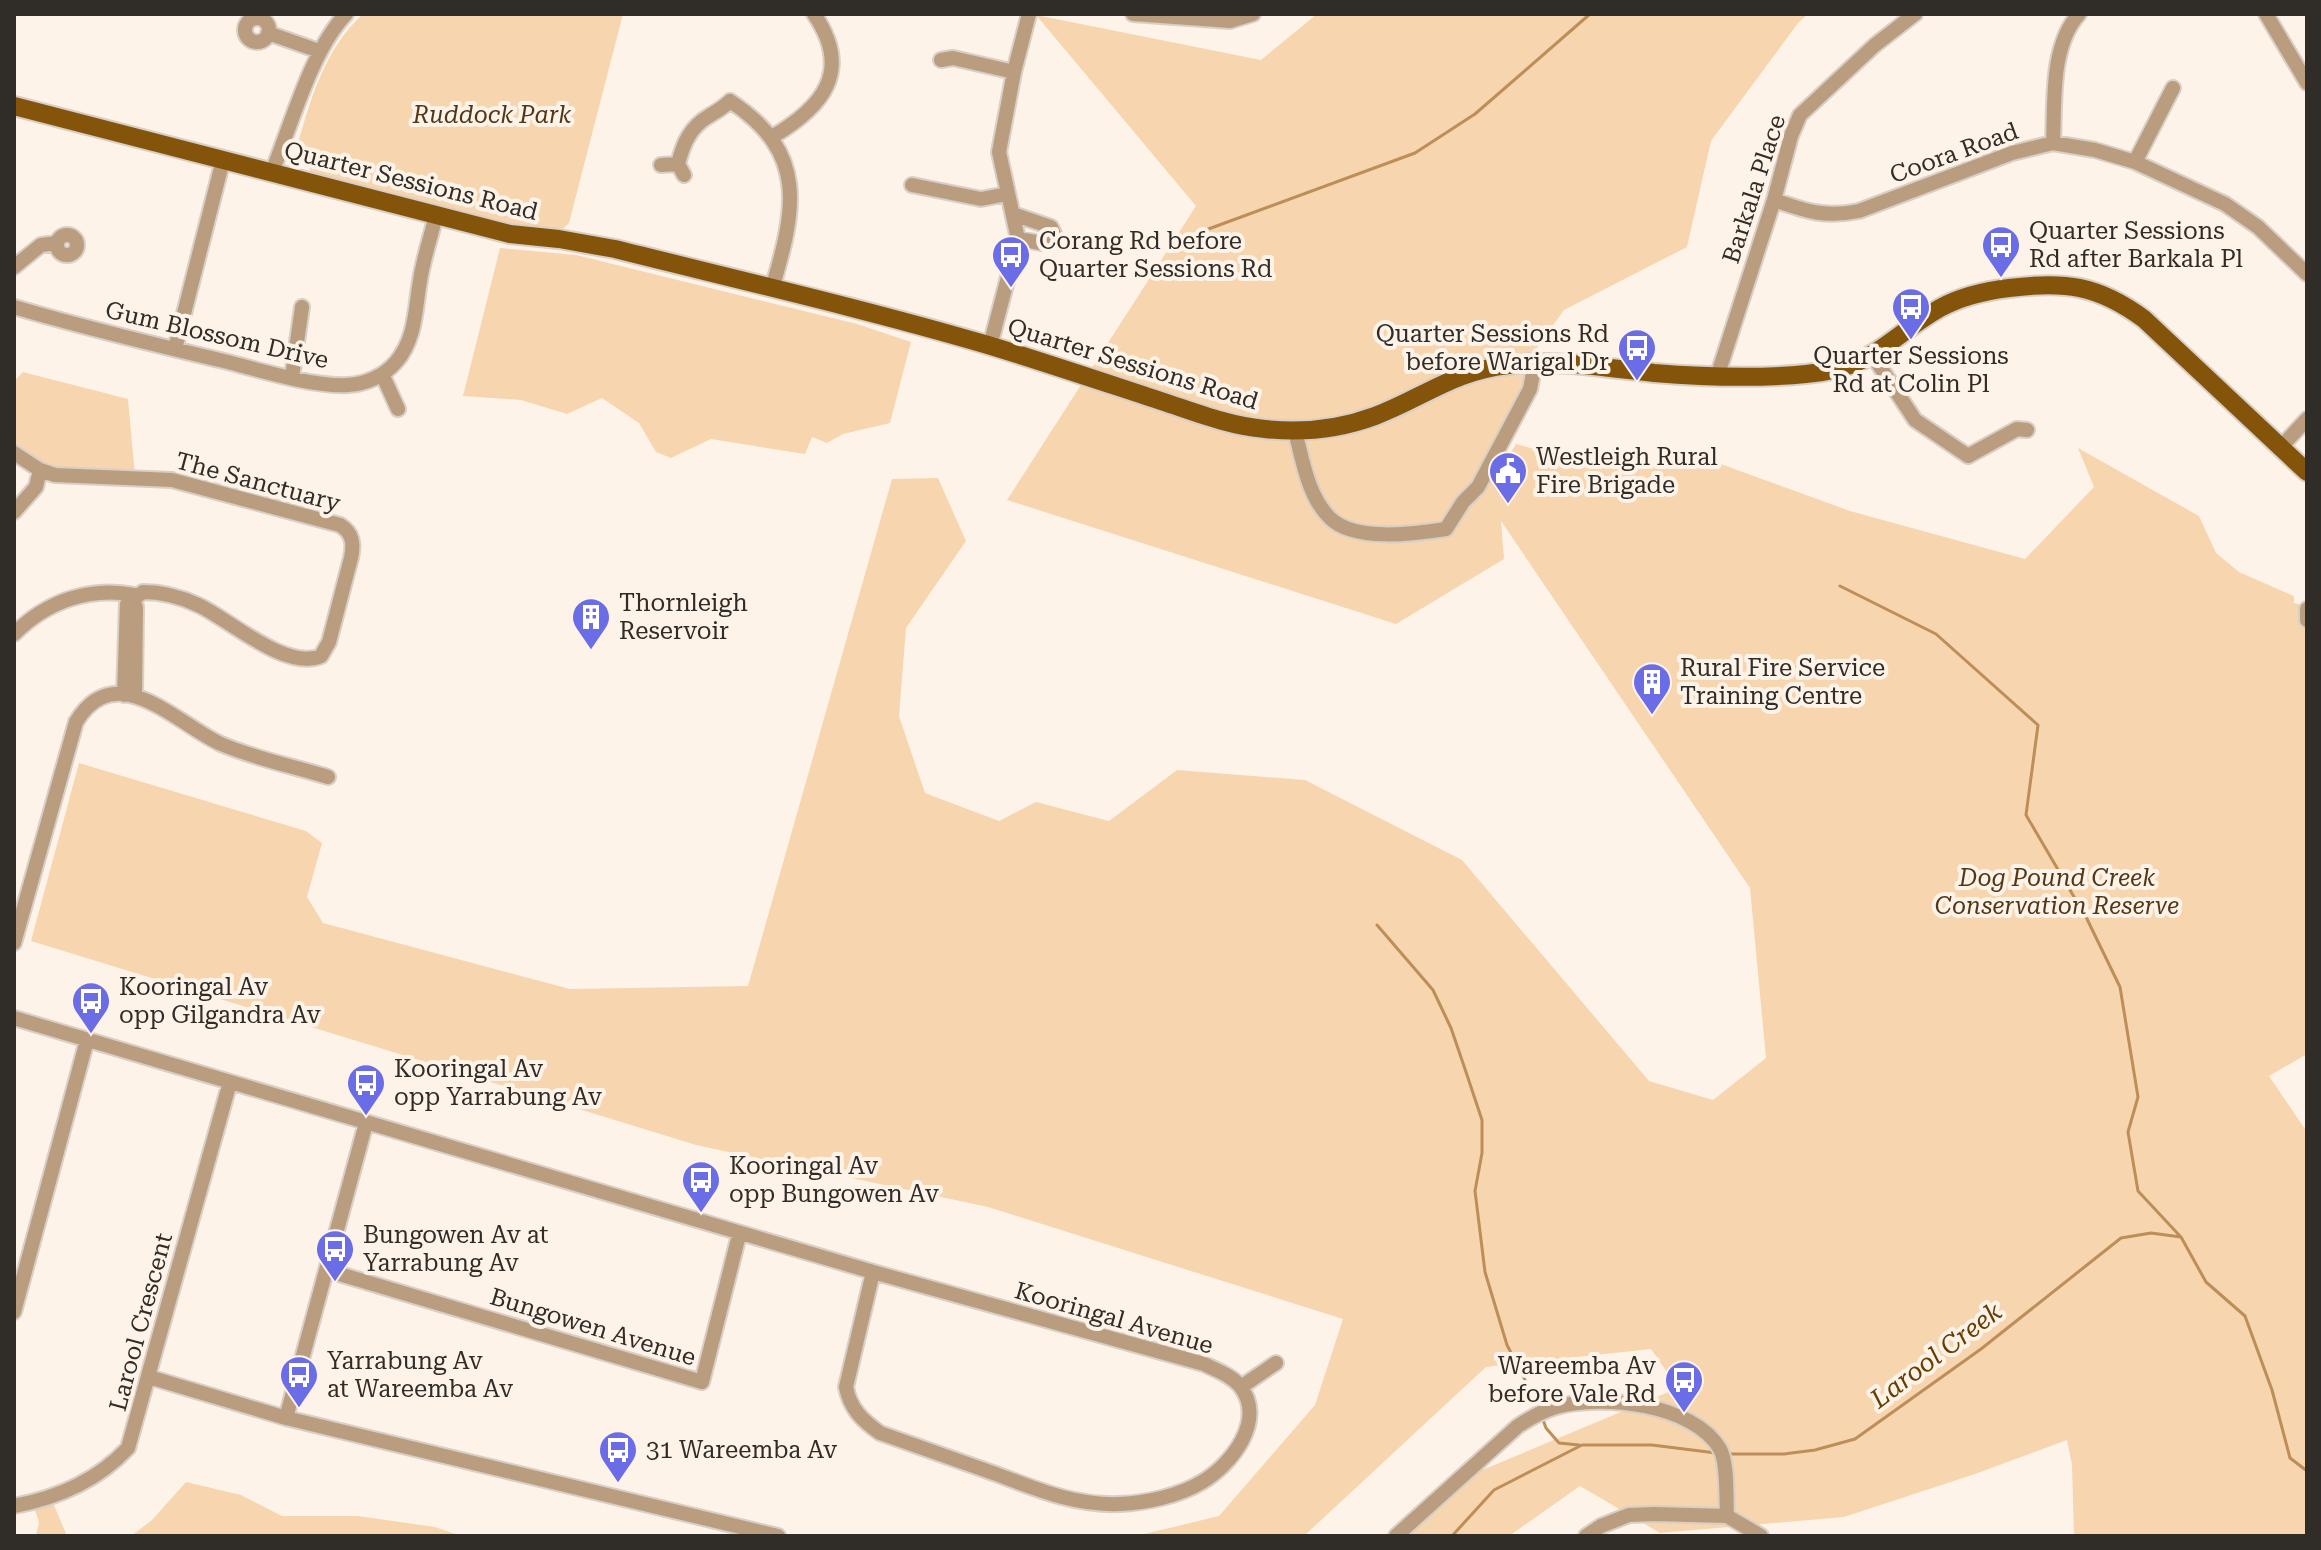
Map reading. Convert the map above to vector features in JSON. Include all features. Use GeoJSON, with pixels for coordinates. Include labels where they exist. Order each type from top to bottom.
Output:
{"type":"FeatureCollection","features":[{"type":"Feature","properties":{"kind":"main road","name":"Quarter Sessions Road"},"geometry":{"type":"LineString","coordinates":[[14,106],[510,234],[615,249],[772,289],[990,346],[1221,420],[1264,429],[1295,431],[1357,422],[1468,373],[1500,366],[1535,363],[1717,377],[1826,372],[1855,365],[1873,356],[1936,310],[1961,297],[1987,290],[2035,285],[2076,286],[2101,293],[2144,319],[2307,472]]}},
{"type":"Feature","properties":{"kind":"street"},"geometry":{"type":"LineString","coordinates":[[272,172],[319,51],[332,29],[346,14]]}},
{"type":"Feature","properties":{"kind":"street"},"geometry":{"type":"LineString","coordinates":[[772,137],[799,121],[826,88],[832,53],[829,39],[814,14]]}},
{"type":"Feature","properties":{"kind":"street"},"geometry":{"type":"LineString","coordinates":[[990,346],[1018,239],[999,152],[1029,14]]}},
{"type":"Feature","properties":{"kind":"street"},"geometry":{"type":"LineString","coordinates":[[1133,14],[1230,21],[1253,14]]}},
{"type":"Feature","properties":{"kind":"street","name":"Barkala Place"},"geometry":{"type":"LineString","coordinates":[[1717,377],[1774,200],[1784,157],[1800,115],[1875,45],[1915,14]]}},
{"type":"Feature","properties":{"kind":"street"},"geometry":{"type":"LineString","coordinates":[[2053,143],[2059,61],[2062,47],[2079,14]]}},
{"type":"Feature","properties":{"kind":"street"},"geometry":{"type":"LineString","coordinates":[[2266,14],[2307,83]]}},
{"type":"Feature","properties":{"kind":"street"},"geometry":{"type":"LineString","coordinates":[[268,33],[319,51]]}},
{"type":"Feature","properties":{"kind":"street"},"geometry":{"type":"LineString","coordinates":[[941,60],[953,58],[1014,72]]}},
{"type":"Feature","properties":{"kind":"street"},"geometry":{"type":"LineString","coordinates":[[2135,162],[2173,88]]}},
{"type":"Feature","properties":{"kind":"street"},"geometry":{"type":"LineString","coordinates":[[661,165],[681,170],[691,130],[722,110],[730,101],[772,137],[790,182],[791,208],[788,233],[772,289]]}},
{"type":"Feature","properties":{"kind":"street","name":"Coora Road"},"geometry":{"type":"LineString","coordinates":[[1774,200],[1814,214],[1847,214],[2012,153],[2053,143],[2095,150],[2135,162],[2241,214],[2307,274]]}},
{"type":"Feature","properties":{"kind":"street"},"geometry":{"type":"LineString","coordinates":[[175,349],[223,160]]}},
{"type":"Feature","properties":{"kind":"street"},"geometry":{"type":"LineString","coordinates":[[912,185],[981,199],[1007,194]]}},
{"type":"Feature","properties":{"kind":"street"},"geometry":{"type":"LineString","coordinates":[[1013,214],[1051,227],[1054,234],[1049,242],[1018,239]]}},
{"type":"Feature","properties":{"kind":"street"},"geometry":{"type":"LineString","coordinates":[[398,409],[382,374],[397,361],[408,343],[436,215]]}},
{"type":"Feature","properties":{"kind":"street"},"geometry":{"type":"LineString","coordinates":[[14,267],[41,245],[57,243]]}},
{"type":"Feature","properties":{"kind":"street","name":"Gum Blossom Drive"},"geometry":{"type":"LineString","coordinates":[[14,307],[87,329],[292,377],[350,385],[382,374]]}},
{"type":"Feature","properties":{"kind":"street"},"geometry":{"type":"LineString","coordinates":[[292,377],[302,307]]}},
{"type":"Feature","properties":{"kind":"street"},"geometry":{"type":"LineString","coordinates":[[1873,356],[1915,420],[1968,456],[2017,429],[2027,430]]}},
{"type":"Feature","properties":{"kind":"street"},"geometry":{"type":"LineString","coordinates":[[1295,431],[1304,469],[1319,503],[1331,519],[1353,530],[1395,534],[1446,529],[1464,491],[1478,487],[1530,389],[1535,363]]}},
{"type":"Feature","properties":{"kind":"street"},"geometry":{"type":"LineString","coordinates":[[2281,447],[2307,419]]}},
{"type":"Feature","properties":{"kind":"street","name":"The Sanctuary"},"geometry":{"type":"LineString","coordinates":[[14,453],[40,470],[69,477],[172,480],[340,525],[352,540],[351,558],[329,642],[321,656],[316,658],[303,659],[258,643],[224,620],[185,600],[152,592],[134,598]]}},
{"type":"Feature","properties":{"kind":"street"},"geometry":{"type":"LineString","coordinates":[[14,512],[36,487],[40,470]]}},
{"type":"Feature","properties":{"kind":"street"},"geometry":{"type":"LineString","coordinates":[[14,634],[50,607],[77,596],[107,592],[134,598],[130,696]]}},
{"type":"Feature","properties":{"kind":"street"},"geometry":{"type":"LineString","coordinates":[[2307,609],[2307,620]]}},
{"type":"Feature","properties":{"kind":"street"},"geometry":{"type":"LineString","coordinates":[[15,937],[76,722],[82,712],[97,700],[111,695],[130,696],[164,708],[220,743],[328,777]]}},
{"type":"Feature","properties":{"kind":"street","name":"Kooringal Avenue"},"geometry":{"type":"LineString","coordinates":[[14,1018],[739,1235],[1204,1364],[1224,1373],[1241,1387]]}},
{"type":"Feature","properties":{"kind":"street"},"geometry":{"type":"LineString","coordinates":[[14,1312],[87,1040]]}},
{"type":"Feature","properties":{"kind":"street","name":"Larool Crescent"},"geometry":{"type":"LineString","coordinates":[[14,1506],[60,1495],[117,1460],[128,1448],[230,1082]]}},
{"type":"Feature","properties":{"kind":"street"},"geometry":{"type":"LineString","coordinates":[[286,1418],[366,1123]]}},
{"type":"Feature","properties":{"kind":"street","name":"Bungowen Avenue"},"geometry":{"type":"LineString","coordinates":[[326,1270],[702,1382],[739,1235]]}},
{"type":"Feature","properties":{"kind":"street"},"geometry":{"type":"LineString","coordinates":[[873,1272],[846,1387],[857,1414],[880,1433],[1062,1498],[1119,1504],[1167,1496],[1200,1483],[1223,1467],[1239,1447],[1249,1423],[1248,1406],[1241,1387],[1276,1363]]}},
{"type":"Feature","properties":{"kind":"street"},"geometry":{"type":"LineString","coordinates":[[149,1377],[286,1418],[778,1536]]}},
{"type":"Feature","properties":{"kind":"street"},"geometry":{"type":"LineString","coordinates":[[1396,1536],[1518,1426],[1558,1406],[1585,1403],[1638,1405],[1682,1417],[1720,1452],[1727,1516]]}},
{"type":"Feature","properties":{"kind":"street"},"geometry":{"type":"LineString","coordinates":[[1586,1536],[1601,1526],[1629,1515],[1727,1516],[1761,1536]]}},
{"type":"Feature","properties":{"kind":"green space","name":"Ruddock Park"},"geometry":{"type":"Polygon","coordinates":[[[363,14],[623,14],[569,223],[564,228],[517,228],[311,172],[298,143],[309,108],[329,58],[363,14]]]}},
{"type":"Feature","properties":{"kind":"green space","name":"Dog Pound Creek Conservation Reserve"},"geometry":{"type":"Polygon","coordinates":[[[1317,14],[1808,14],[1798,23],[1711,141],[1687,247],[1564,310],[1538,346],[1536,358],[1540,370],[1496,477],[1516,444],[1553,454],[1556,448],[1669,466],[1704,458],[1850,511],[2025,559],[2094,487],[2078,448],[2199,516],[2216,553],[2239,572],[2294,596],[2294,603],[2304,605],[2307,633],[2307,1054],[2269,1076],[2307,1132],[2307,1536],[2074,1536],[2072,1465],[2067,1440],[1844,1517],[1660,1533],[1580,1486],[1509,1536],[1387,1536],[1449,1484],[1678,1388],[1651,1349],[1486,1367],[1304,1536],[1136,1536],[1219,1516],[1315,1405],[1343,1319],[988,1207],[696,1145],[31,941],[79,763],[306,831],[322,843],[307,897],[323,923],[570,989],[748,986],[892,479],[938,478],[966,541],[906,628],[899,716],[925,793],[999,821],[1036,802],[1109,821],[1177,770],[1305,780],[1462,860],[1649,1081],[1713,1100],[1766,1058],[1750,888],[1501,521],[1504,559],[1396,624],[1007,500],[1196,206],[1036,15],[1261,60],[1317,14]]]}},
{"type":"Feature","properties":{"kind":"green space"},"geometry":{"type":"Polygon","coordinates":[[[500,248],[576,255],[857,324],[911,342],[890,423],[843,434],[827,443],[812,437],[805,454],[711,439],[671,458],[656,452],[639,423],[602,398],[567,414],[521,400],[463,396],[500,248]]]}},
{"type":"Feature","properties":{"kind":"green space"},"geometry":{"type":"Polygon","coordinates":[[[23,372],[128,399],[135,475],[50,470],[14,448],[14,381],[23,372]]]}},
{"type":"Feature","properties":{"kind":"green space"},"geometry":{"type":"Polygon","coordinates":[[[186,1482],[241,1495],[282,1516],[358,1516],[435,1527],[461,1536],[131,1536],[152,1520],[186,1482]]]}},
{"type":"Feature","properties":{"kind":"green space"},"geometry":{"type":"Polygon","coordinates":[[[51,1498],[67,1536],[36,1536],[39,1522],[32,1502],[51,1498]]]}},
{"type":"Feature","properties":{"kind":"waterway"},"geometry":{"type":"LineString","coordinates":[[1203,231],[1415,153],[1475,114],[1590,14]]}},
{"type":"Feature","properties":{"kind":"waterway"},"geometry":{"type":"LineString","coordinates":[[1840,586],[1936,634],[2038,725],[2026,815],[2087,919],[2120,987],[2138,1097],[2128,1132],[2138,1191],[2180,1236]]}},
{"type":"Feature","properties":{"kind":"waterway"},"geometry":{"type":"LineString","coordinates":[[1377,925],[1433,990],[1451,1028],[1465,1069],[1482,1120],[1482,1153],[1475,1191],[1485,1272],[1507,1345],[1539,1407]]}},
{"type":"Feature","properties":{"kind":"waterway","name":"Larool Creek"},"geometry":{"type":"LineString","coordinates":[[1728,1454],[1784,1454],[1815,1450],[1855,1439],[1981,1349],[2121,1238],[2151,1233],[2181,1237],[2206,1282],[2245,1316],[2272,1390],[2290,1458],[2307,1471]]}},
{"type":"Feature","properties":{"kind":"waterway"},"geometry":{"type":"LineString","coordinates":[[1542,1417],[1546,1428],[1559,1443],[1579,1445]]}},
{"type":"Feature","properties":{"kind":"waterway","name":"Larool Creek"},"geometry":{"type":"LineString","coordinates":[[1452,1536],[1494,1490],[1582,1445],[1652,1445],[1716,1453]]}},
{"type":"Feature","properties":{"kind":"waterway","name":"Larool Creek"},"geometry":{"type":"LineString","coordinates":[[181,1536],[221,1536]]}},
{"type":"Feature","properties":{"kind":"place","name":"Quarter Sessions Rd after Barkala Pl"},"geometry":{"type":"Point","coordinates":[2001,279]}},
{"type":"Feature","properties":{"kind":"place","name":"Corang Rd before Quarter Sessions Rd"},"geometry":{"type":"Point","coordinates":[1011,289]}},
{"type":"Feature","properties":{"kind":"place","name":"Quarter Sessions Rd at Colin Pl"},"geometry":{"type":"Point","coordinates":[1911,341]}},
{"type":"Feature","properties":{"kind":"place","name":"Quarter Sessions Rd before Warigal Dr"},"geometry":{"type":"Point","coordinates":[1637,382]}},
{"type":"Feature","properties":{"kind":"place","name":"Westleigh Rural Fire Brigade"},"geometry":{"type":"Point","coordinates":[1508,505]}},
{"type":"Feature","properties":{"kind":"place","name":"Thornleigh Reservoir"},"geometry":{"type":"Point","coordinates":[591,651]}},
{"type":"Feature","properties":{"kind":"place","name":"Rural Fire Service Training Centre"},"geometry":{"type":"Point","coordinates":[1652,716]}},
{"type":"Feature","properties":{"kind":"place","name":"Kooringal Av opp Gilgandra Av"},"geometry":{"type":"Point","coordinates":[91,1035]}},
{"type":"Feature","properties":{"kind":"place","name":"Kooringal Av opp Yarrabung Av"},"geometry":{"type":"Point","coordinates":[366,1117]}},
{"type":"Feature","properties":{"kind":"place","name":"Kooringal Av opp Bungowen Av"},"geometry":{"type":"Point","coordinates":[701,1214]}},
{"type":"Feature","properties":{"kind":"place","name":"Bungowen Av at Yarrabung Av"},"geometry":{"type":"Point","coordinates":[335,1283]}},
{"type":"Feature","properties":{"kind":"place","name":"Yarrabung Av at Wareemba Av"},"geometry":{"type":"Point","coordinates":[299,1409]}},
{"type":"Feature","properties":{"kind":"place","name":"Wareemba Av before Vale Rd"},"geometry":{"type":"Point","coordinates":[1684,1414]}},
{"type":"Feature","properties":{"kind":"place","name":"31 Wareemba Av"},"geometry":{"type":"Point","coordinates":[618,1484]}}]}
